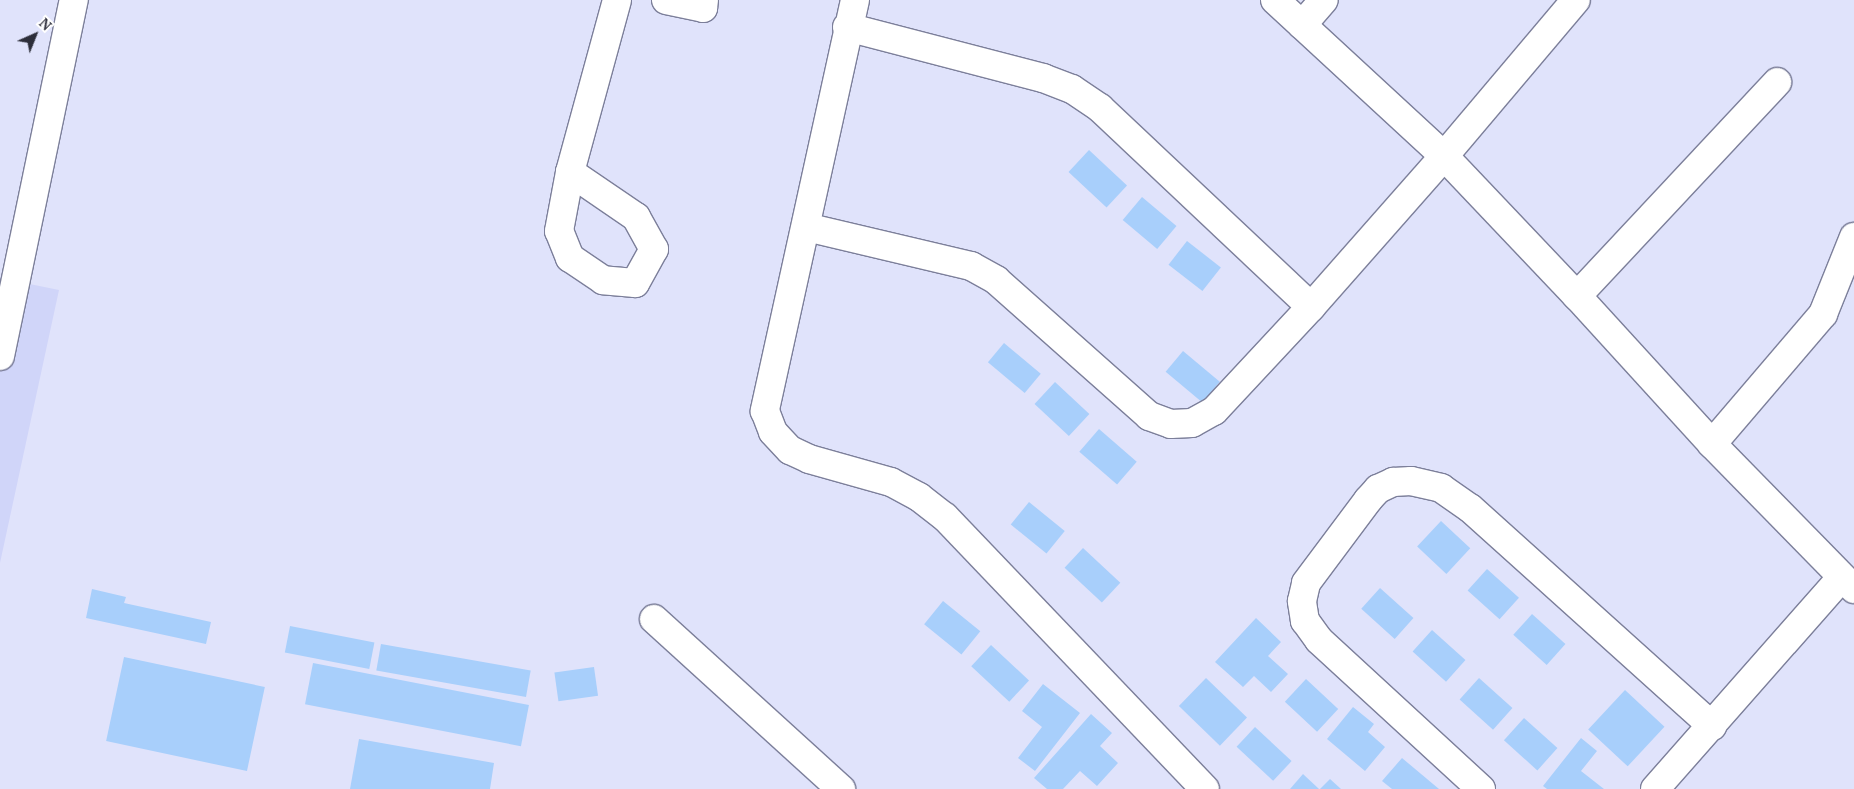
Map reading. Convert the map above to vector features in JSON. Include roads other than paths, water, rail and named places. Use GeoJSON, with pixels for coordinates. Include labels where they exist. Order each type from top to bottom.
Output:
{"type":"FeatureCollection","features":[{"type":"Feature","properties":{"kind":"street"},"geometry":{"type":"LineString","coordinates":[[0,356],[7,275],[74,0]]}},
{"type":"Feature","properties":{"kind":"street"},"geometry":{"type":"LineString","coordinates":[[570,172],[617,0]]}},
{"type":"Feature","properties":{"kind":"street"},"geometry":{"type":"LineString","coordinates":[[666,0],[703,8],[704,0]]}},
{"type":"Feature","properties":{"kind":"street"},"geometry":{"type":"LineString","coordinates":[[855,0],[847,27],[806,227],[764,411],[773,432],[790,450],[809,459],[891,482],[919,497],[945,517],[1205,789]]}},
{"type":"Feature","properties":{"kind":"street"},"geometry":{"type":"LineString","coordinates":[[1275,0],[1444,156],[1577,296],[1712,444],[1848,584],[1712,726],[1656,789]]}},
{"type":"Feature","properties":{"kind":"street"},"geometry":{"type":"LineString","coordinates":[[1302,25],[1324,0]]}},
{"type":"Feature","properties":{"kind":"street"},"geometry":{"type":"LineString","coordinates":[[806,227],[971,266],[996,280],[1150,416],[1171,424],[1192,423],[1214,411],[1311,307],[1444,156],[1576,0]]}},
{"type":"Feature","properties":{"kind":"street"},"geometry":{"type":"LineString","coordinates":[[847,27],[1043,78],[1072,90],[1100,108],[1311,307]]}},
{"type":"Feature","properties":{"kind":"street"},"geometry":{"type":"LineString","coordinates":[[1577,296],[1777,82]]}},
{"type":"Feature","properties":{"kind":"street"},"geometry":{"type":"LineString","coordinates":[[1712,444],[1824,314],[1854,237]]}},
{"type":"Feature","properties":{"kind":"street"},"geometry":{"type":"LineString","coordinates":[[1481,789],[1319,640],[1305,620],[1302,601],[1306,583],[1368,500],[1378,489],[1393,482],[1411,481],[1441,488],[1470,508],[1712,726]]}},
{"type":"Feature","properties":{"kind":"street"},"geometry":{"type":"LineString","coordinates":[[654,619],[841,789]]}}]}
